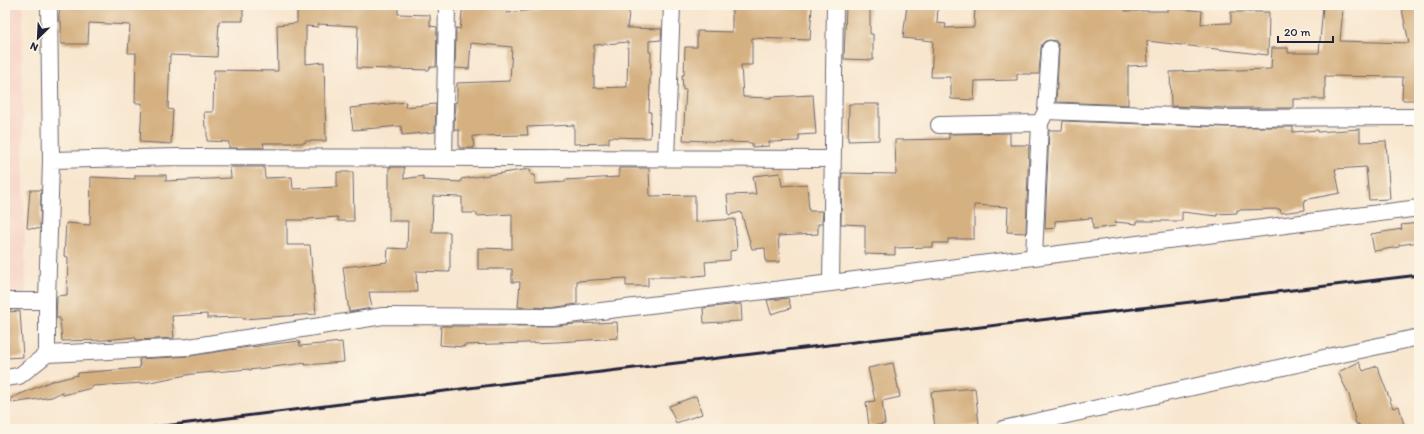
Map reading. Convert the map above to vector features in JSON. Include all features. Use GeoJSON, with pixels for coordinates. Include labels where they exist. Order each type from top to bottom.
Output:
{"type":"FeatureCollection","features":[{"type":"Feature","properties":{"kind":"street"},"geometry":{"type":"LineString","coordinates":[[47,354],[50,160],[49,5]]}},
{"type":"Feature","properties":{"kind":"street"},"geometry":{"type":"LineString","coordinates":[[444,158],[447,5]]}},
{"type":"Feature","properties":{"kind":"street"},"geometry":{"type":"LineString","coordinates":[[666,158],[672,5]]}},
{"type":"Feature","properties":{"kind":"street"},"geometry":{"type":"LineString","coordinates":[[831,283],[835,5]]}},
{"type":"Feature","properties":{"kind":"street"},"geometry":{"type":"LineString","coordinates":[[1034,257],[1043,117],[1050,49]]}},
{"type":"Feature","properties":{"kind":"street"},"geometry":{"type":"LineString","coordinates":[[939,125],[1043,117],[1419,117]]}},
{"type":"Feature","properties":{"kind":"street"},"geometry":{"type":"LineString","coordinates":[[50,160],[179,157],[833,159]]}},
{"type":"Feature","properties":{"kind":"street"},"geometry":{"type":"LineString","coordinates":[[5,378],[19,376],[47,354],[189,347],[383,316],[552,317],[1419,208]]}},
{"type":"Feature","properties":{"kind":"street"},"geometry":{"type":"LineString","coordinates":[[5,302],[47,301]]}},
{"type":"Feature","properties":{"kind":"street"},"geometry":{"type":"LineString","coordinates":[[1003,429],[1419,337]]}},
{"type":"Feature","properties":{"kind":"shaded area"},"geometry":{"type":"Polygon","coordinates":[[[5,5],[23,5],[22,78],[26,295],[5,295],[5,5]]]}},
{"type":"Feature","properties":{"kind":"building"},"geometry":{"type":"Polygon","coordinates":[[[61,5],[243,5],[243,21],[219,21],[217,57],[170,55],[168,109],[173,110],[171,144],[140,142],[142,103],[135,103],[136,53],[128,53],[130,25],[89,23],[88,44],[61,44],[61,21],[59,21],[59,15],[61,5]]]}},
{"type":"Feature","properties":{"kind":"building"},"geometry":{"type":"Polygon","coordinates":[[[297,5],[398,5],[398,14],[430,15],[430,26],[437,27],[436,67],[430,67],[429,70],[357,68],[358,26],[318,24],[318,27],[306,26],[306,64],[324,62],[326,141],[305,141],[305,143],[263,143],[264,148],[229,148],[229,142],[207,141],[207,127],[205,127],[204,112],[213,112],[214,70],[278,71],[277,25],[297,23],[297,5]]]}},
{"type":"Feature","properties":{"kind":"building"},"geometry":{"type":"Polygon","coordinates":[[[463,5],[508,5],[507,13],[573,5],[630,6],[627,28],[662,29],[661,40],[649,41],[649,52],[651,52],[649,112],[651,112],[650,138],[609,137],[609,143],[574,144],[574,125],[527,127],[528,135],[473,136],[474,148],[459,148],[459,130],[454,130],[455,102],[457,102],[457,83],[510,81],[512,47],[471,43],[469,69],[455,68],[456,28],[460,29],[463,5]],[[628,42],[594,45],[594,88],[627,87],[628,42]]]}},
{"type":"Feature","properties":{"kind":"building"},"geometry":{"type":"Polygon","coordinates":[[[732,5],[812,5],[810,40],[752,38],[752,65],[741,65],[743,97],[771,98],[813,95],[816,134],[799,135],[799,141],[769,142],[769,146],[752,147],[752,143],[683,140],[686,89],[683,90],[682,75],[684,75],[685,47],[697,47],[697,31],[732,32],[732,5]]]}},
{"type":"Feature","properties":{"kind":"building"},"geometry":{"type":"Polygon","coordinates":[[[846,5],[870,5],[870,34],[873,34],[873,60],[844,59],[846,5]]]}},
{"type":"Feature","properties":{"kind":"building"},"geometry":{"type":"Polygon","coordinates":[[[907,5],[938,5],[937,23],[946,24],[945,28],[974,27],[975,5],[1125,5],[1125,11],[1168,11],[1168,8],[1202,11],[1201,24],[1231,23],[1231,12],[1269,12],[1268,55],[1147,41],[1148,65],[1128,66],[1128,105],[1056,102],[1059,49],[1056,41],[1050,40],[1045,41],[1042,44],[1039,74],[1017,74],[1017,80],[975,81],[974,100],[951,99],[950,77],[931,77],[933,41],[903,38],[907,5]]]}},
{"type":"Feature","properties":{"kind":"building"},"geometry":{"type":"Polygon","coordinates":[[[1401,5],[1419,5],[1419,100],[1402,100],[1403,77],[1325,76],[1325,99],[1293,99],[1293,108],[1171,106],[1170,72],[1271,69],[1272,48],[1288,48],[1288,53],[1319,53],[1323,6],[1343,8],[1340,41],[1409,43],[1401,5]]]}},
{"type":"Feature","properties":{"kind":"building"},"geometry":{"type":"Polygon","coordinates":[[[406,102],[405,107],[436,104],[435,132],[402,135],[401,126],[353,130],[350,108],[406,102]]]}},
{"type":"Feature","properties":{"kind":"building"},"geometry":{"type":"Polygon","coordinates":[[[849,104],[879,104],[879,140],[848,141],[849,104]]]}},
{"type":"Feature","properties":{"kind":"building"},"geometry":{"type":"Polygon","coordinates":[[[1063,121],[1225,127],[1293,127],[1293,132],[1360,129],[1360,142],[1386,141],[1390,199],[1369,200],[1366,167],[1335,169],[1340,193],[1304,200],[1305,210],[1281,213],[1280,209],[1237,210],[1237,213],[1217,214],[1217,216],[1182,212],[1182,221],[1137,221],[1137,224],[1115,222],[1116,226],[1093,229],[1092,218],[1055,221],[1055,228],[1045,229],[1049,130],[1062,130],[1063,121]]]}},
{"type":"Feature","properties":{"kind":"building"},"geometry":{"type":"Polygon","coordinates":[[[1010,133],[1010,145],[1029,145],[1026,233],[1007,232],[1008,207],[974,205],[974,239],[948,239],[948,243],[933,243],[933,247],[895,248],[895,255],[865,254],[865,225],[841,224],[842,173],[896,174],[895,140],[949,139],[949,134],[1010,133]]]}},
{"type":"Feature","properties":{"kind":"building"},"geometry":{"type":"Polygon","coordinates":[[[230,167],[264,167],[265,178],[292,177],[293,189],[337,187],[337,172],[353,172],[354,221],[338,221],[338,217],[308,220],[287,220],[287,245],[310,245],[316,314],[243,319],[243,317],[207,318],[207,314],[172,316],[174,338],[136,340],[135,337],[105,340],[62,341],[60,318],[56,318],[57,296],[67,295],[68,257],[64,256],[66,223],[90,225],[91,177],[135,179],[135,175],[166,175],[166,181],[231,178],[230,167]]]}},
{"type":"Feature","properties":{"kind":"building"},"geometry":{"type":"Polygon","coordinates":[[[389,167],[404,167],[404,179],[423,176],[423,180],[461,182],[461,179],[530,169],[531,175],[535,175],[535,184],[565,182],[565,180],[619,177],[619,168],[649,168],[650,196],[695,195],[695,222],[735,219],[737,250],[730,251],[730,260],[705,262],[706,275],[687,277],[648,277],[648,286],[626,286],[626,278],[577,281],[577,304],[551,308],[518,307],[520,282],[512,282],[512,269],[478,269],[478,248],[512,249],[512,214],[477,216],[477,213],[462,213],[462,197],[433,196],[432,232],[450,232],[450,272],[416,271],[417,292],[369,292],[372,308],[349,312],[343,267],[387,262],[388,248],[407,249],[408,221],[389,221],[389,167]]]}},
{"type":"Feature","properties":{"kind":"building"},"geometry":{"type":"Polygon","coordinates":[[[780,173],[782,186],[807,184],[809,211],[823,211],[822,224],[818,224],[818,234],[778,236],[780,262],[766,262],[765,248],[752,249],[741,212],[729,215],[727,195],[756,194],[753,176],[780,173]]]}},
{"type":"Feature","properties":{"kind":"building"},"geometry":{"type":"Polygon","coordinates":[[[30,190],[41,190],[40,229],[27,228],[30,190]]]}},
{"type":"Feature","properties":{"kind":"building"},"geometry":{"type":"Polygon","coordinates":[[[1419,223],[1419,242],[1374,251],[1371,234],[1402,229],[1401,225],[1419,223]]]}},
{"type":"Feature","properties":{"kind":"building"},"geometry":{"type":"Polygon","coordinates":[[[788,298],[791,308],[771,314],[767,300],[788,298]]]}},
{"type":"Feature","properties":{"kind":"building"},"geometry":{"type":"Polygon","coordinates":[[[741,304],[742,321],[704,323],[703,308],[741,304]]]}},
{"type":"Feature","properties":{"kind":"building"},"geometry":{"type":"Polygon","coordinates":[[[20,311],[23,357],[5,358],[5,312],[20,311]]]}},
{"type":"Feature","properties":{"kind":"building"},"geometry":{"type":"Polygon","coordinates":[[[617,322],[618,338],[558,342],[464,345],[464,347],[440,345],[441,326],[552,326],[617,322]]]}},
{"type":"Feature","properties":{"kind":"building"},"geometry":{"type":"Polygon","coordinates":[[[299,341],[300,346],[342,342],[344,362],[305,365],[305,363],[249,370],[192,374],[145,383],[92,386],[92,388],[63,395],[62,392],[52,397],[12,403],[11,398],[54,380],[78,375],[78,373],[140,368],[139,359],[190,356],[299,341]]]}},
{"type":"Feature","properties":{"kind":"building"},"geometry":{"type":"Polygon","coordinates":[[[1359,362],[1363,371],[1377,366],[1393,408],[1399,406],[1405,429],[1359,429],[1359,424],[1356,424],[1349,395],[1338,372],[1359,362]]]}},
{"type":"Feature","properties":{"kind":"building"},"geometry":{"type":"Polygon","coordinates":[[[893,363],[900,397],[882,401],[885,424],[869,426],[866,402],[875,401],[868,368],[893,363]]]}},
{"type":"Feature","properties":{"kind":"building"},"geometry":{"type":"Polygon","coordinates":[[[975,388],[979,425],[935,429],[931,392],[975,388]]]}},
{"type":"Feature","properties":{"kind":"building"},"geometry":{"type":"Polygon","coordinates":[[[696,396],[702,414],[676,423],[669,406],[696,396]]]}},
{"type":"Feature","properties":{"kind":"railway"},"geometry":{"type":"LineString","coordinates":[[140,429],[517,382],[1419,275]]}}]}
